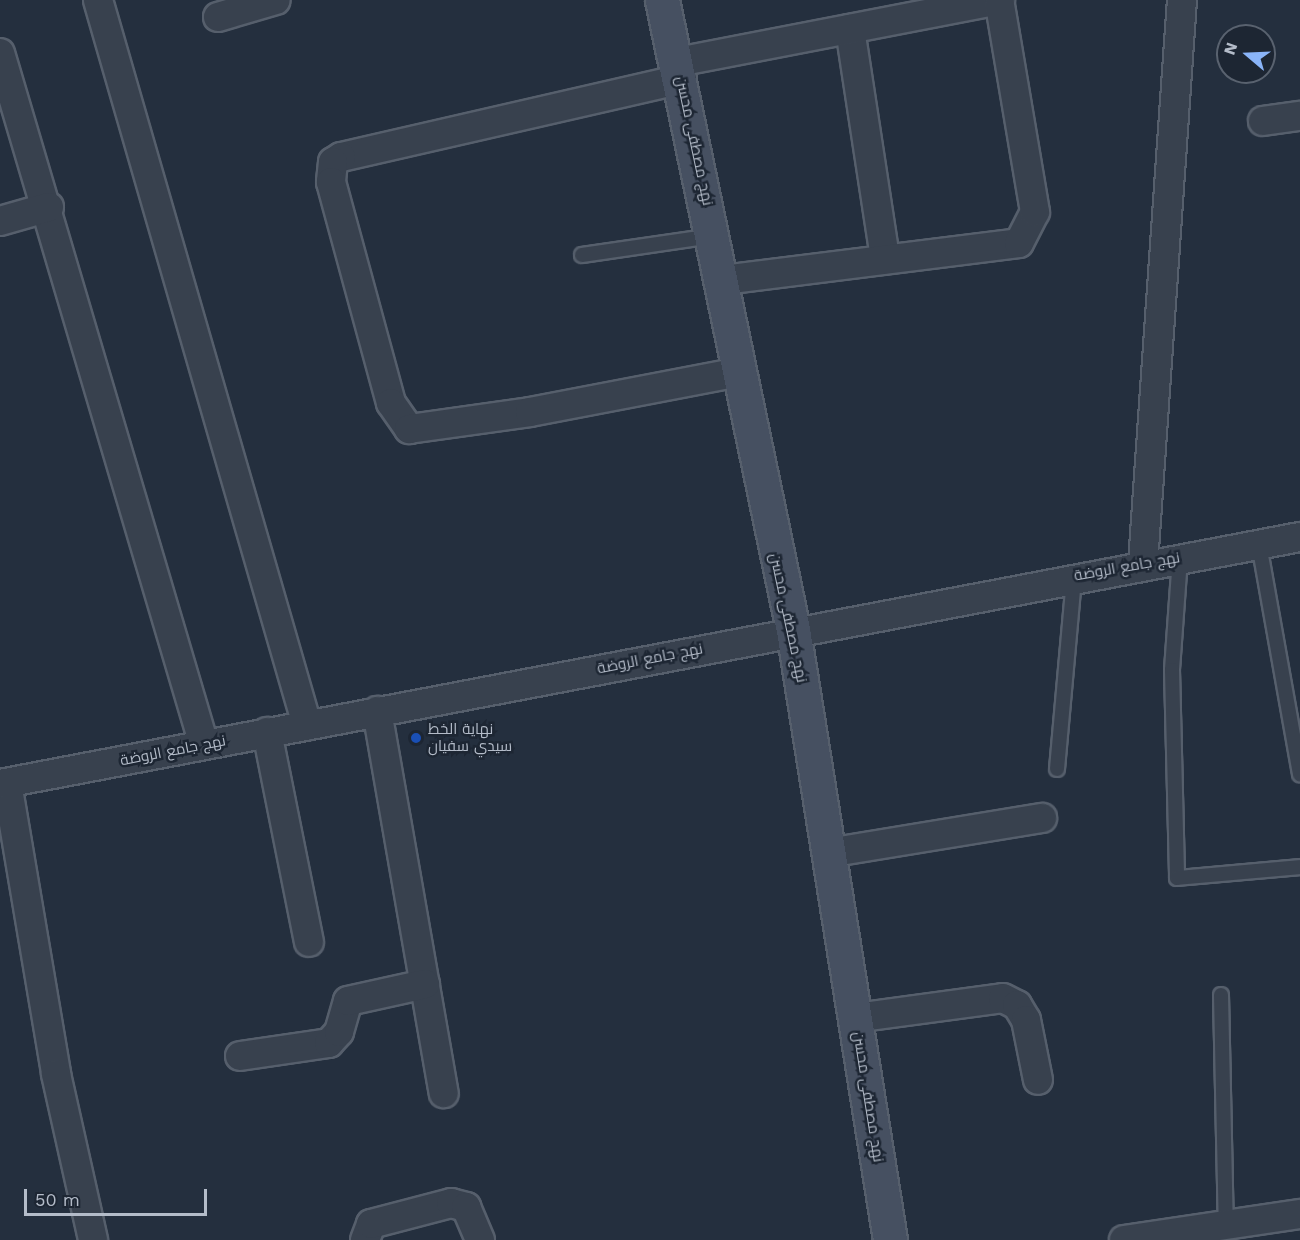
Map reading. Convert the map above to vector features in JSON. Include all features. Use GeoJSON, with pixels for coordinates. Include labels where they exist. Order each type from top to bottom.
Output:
{"type":"FeatureCollection","features":[{"type":"Feature","properties":{"kind":"main road","name":"نهج مصطفى محسن"},"geometry":{"type":"LineString","coordinates":[[662,0],[680,71],[723,280],[739,372],[793,630],[890,1240]]}},
{"type":"Feature","properties":{"kind":"street"},"geometry":{"type":"LineString","coordinates":[[98,0],[307,725]]}},
{"type":"Feature","properties":{"kind":"street"},"geometry":{"type":"LineString","coordinates":[[218,17],[276,0]]}},
{"type":"Feature","properties":{"kind":"street"},"geometry":{"type":"LineString","coordinates":[[723,280],[1019,243],[1030,228],[1035,212],[1000,0],[850,29],[341,157],[333,162],[331,182],[391,403],[409,429],[518,414],[739,372]]}},
{"type":"Feature","properties":{"kind":"street"},"geometry":{"type":"LineString","coordinates":[[1143,563],[1182,0]]}},
{"type":"Feature","properties":{"kind":"street"},"geometry":{"type":"LineString","coordinates":[[850,29],[885,259]]}},
{"type":"Feature","properties":{"kind":"street"},"geometry":{"type":"LineString","coordinates":[[0,53],[6,93],[49,207],[204,744]]}},
{"type":"Feature","properties":{"kind":"street"},"geometry":{"type":"LineString","coordinates":[[1263,121],[1300,116]]}},
{"type":"Feature","properties":{"kind":"street"},"geometry":{"type":"LineString","coordinates":[[0,221],[49,207]]}},
{"type":"Feature","properties":{"kind":"street","name":"نهج جامع الروضة"},"geometry":{"type":"LineString","coordinates":[[4,783],[1074,576],[1300,537]]}},
{"type":"Feature","properties":{"kind":"street"},"geometry":{"type":"LineString","coordinates":[[377,711],[444,1093]]}},
{"type":"Feature","properties":{"kind":"street"},"geometry":{"type":"LineString","coordinates":[[267,732],[309,942]]}},
{"type":"Feature","properties":{"kind":"street"},"geometry":{"type":"LineString","coordinates":[[4,783],[56,1074],[93,1240]]}},
{"type":"Feature","properties":{"kind":"street"},"geometry":{"type":"LineString","coordinates":[[828,853],[1042,818]]}},
{"type":"Feature","properties":{"kind":"street"},"geometry":{"type":"LineString","coordinates":[[240,1056],[329,1043],[339,1032],[348,1001],[425,984]]}},
{"type":"Feature","properties":{"kind":"street"},"geometry":{"type":"LineString","coordinates":[[855,1018],[1004,998],[1017,1005],[1026,1020],[1038,1080]]}},
{"type":"Feature","properties":{"kind":"street"},"geometry":{"type":"LineString","coordinates":[[365,1240],[372,1224],[450,1203],[466,1207],[480,1240]]}},
{"type":"Feature","properties":{"kind":"street"},"geometry":{"type":"LineString","coordinates":[[1124,1240],[1300,1214]]}},
{"type":"Feature","properties":{"kind":"lane"},"geometry":{"type":"LineString","coordinates":[[582,255],[714,236]]}},
{"type":"Feature","properties":{"kind":"lane"},"geometry":{"type":"LineString","coordinates":[[1259,544],[1300,774]]}},
{"type":"Feature","properties":{"kind":"lane"},"geometry":{"type":"LineString","coordinates":[[1180,558],[1172,670],[1177,878],[1300,867]]}},
{"type":"Feature","properties":{"kind":"lane"},"geometry":{"type":"LineString","coordinates":[[1057,769],[1074,576]]}},
{"type":"Feature","properties":{"kind":"lane"},"geometry":{"type":"LineString","coordinates":[[1221,995],[1226,1225]]}},
{"type":"Feature","properties":{"kind":"place","name":"نهاية الخط سيدي سفيان"},"geometry":{"type":"Point","coordinates":[416,738]}}]}
